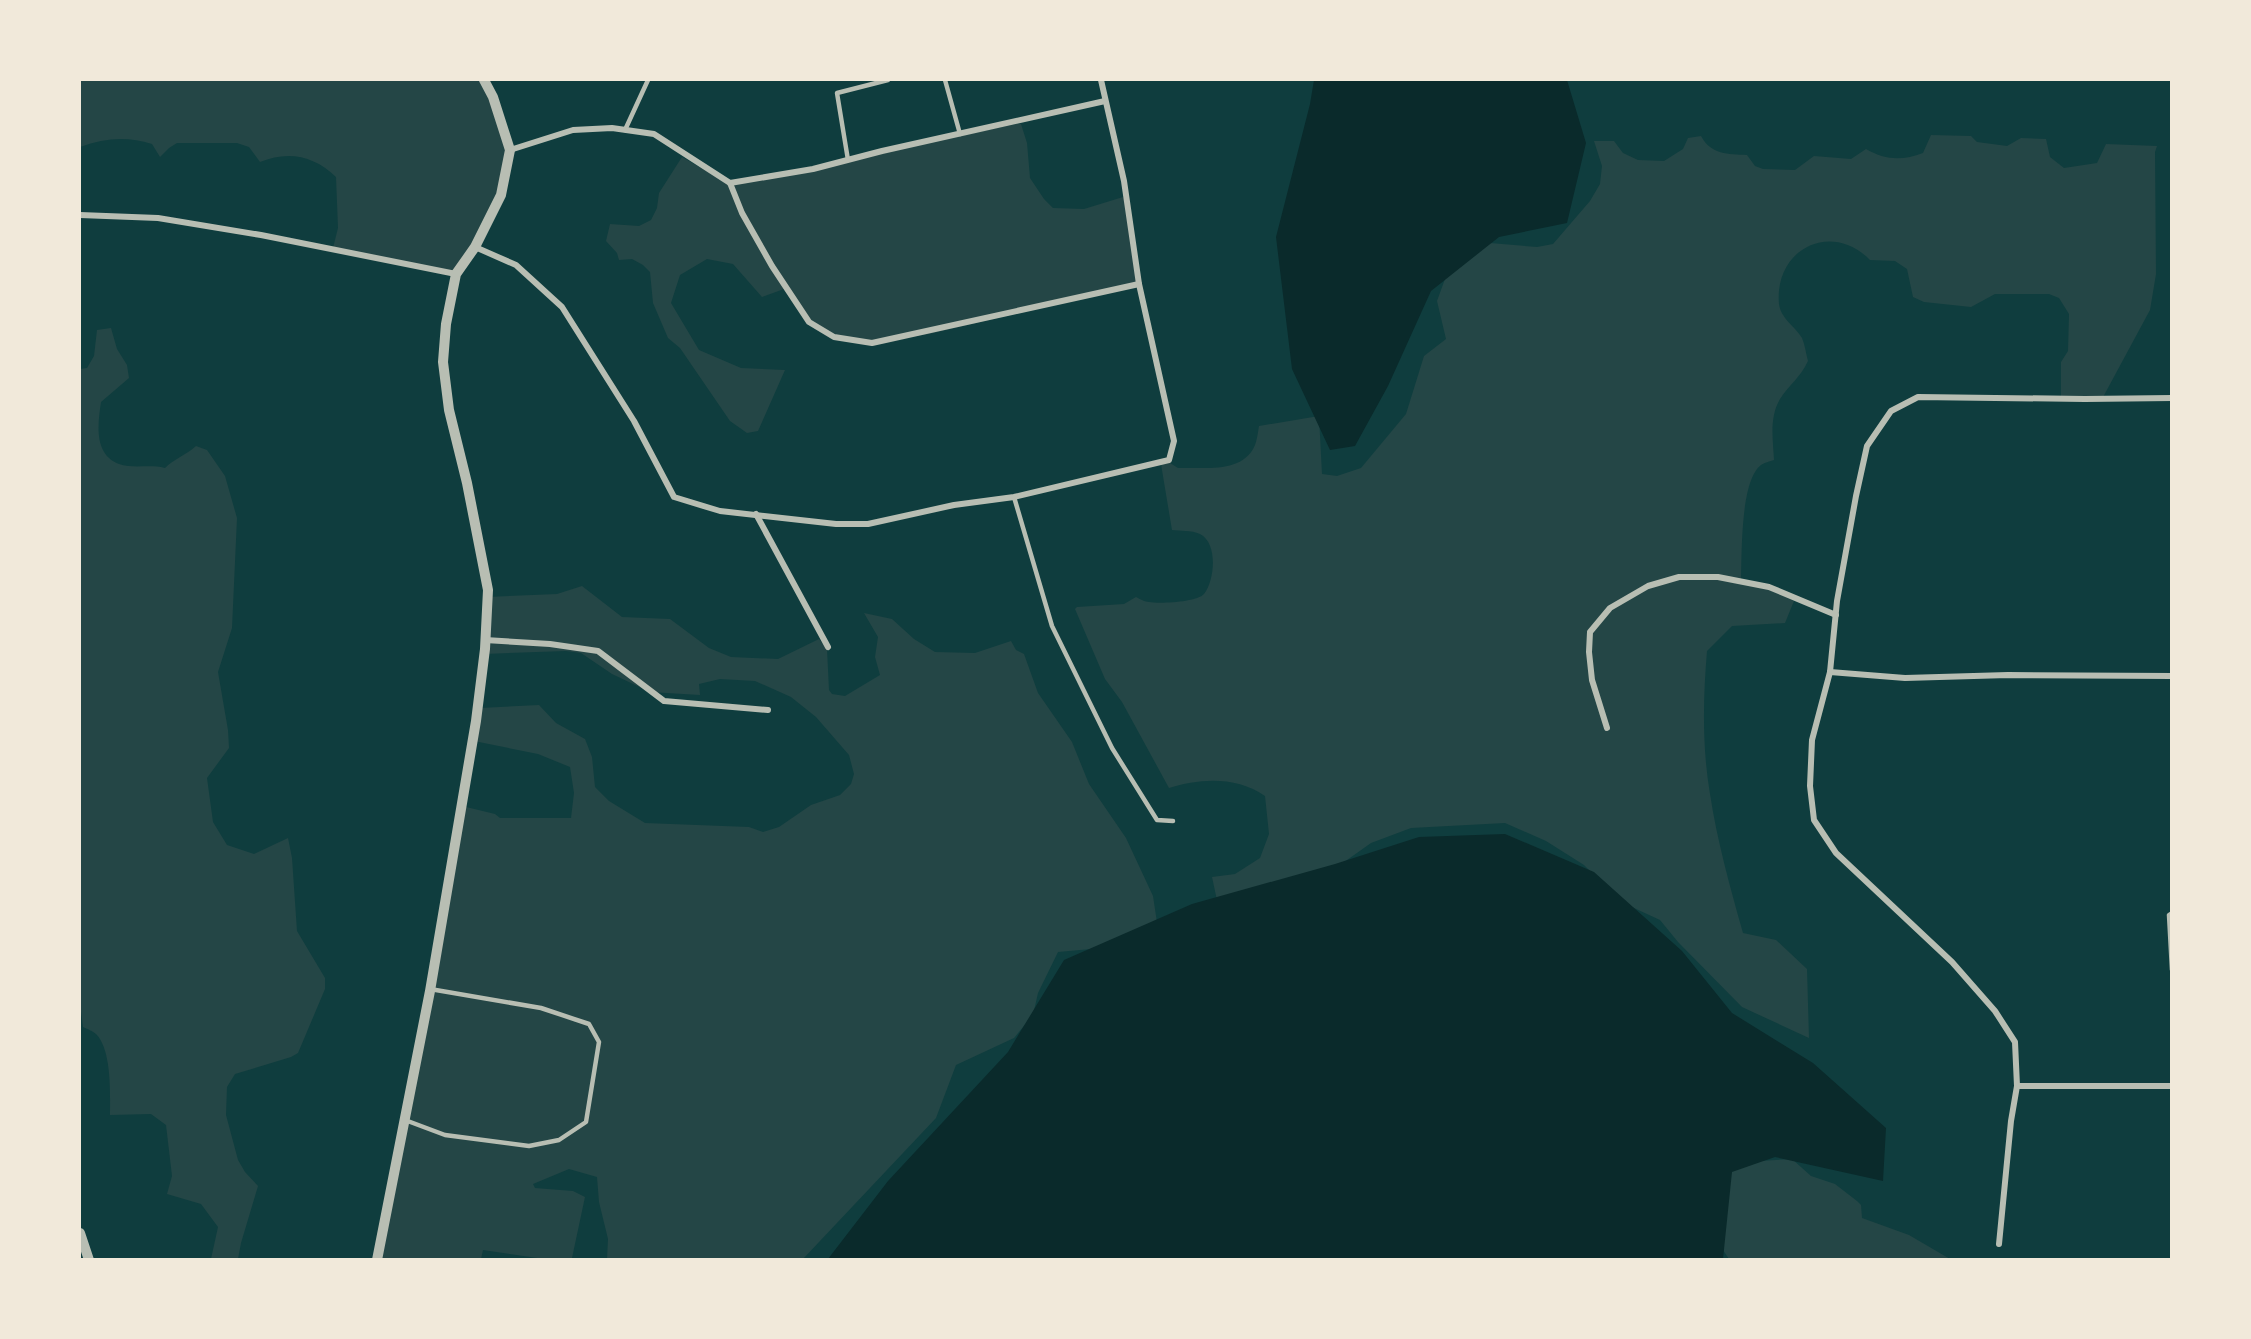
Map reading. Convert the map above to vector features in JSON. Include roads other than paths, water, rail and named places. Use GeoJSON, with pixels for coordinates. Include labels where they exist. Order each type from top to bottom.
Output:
{"type":"FeatureCollection","features":[{"type":"Feature","properties":{"kind":"street"},"geometry":{"type":"LineString","coordinates":[[377,1260],[430,988],[476,721],[485,640],[488,590],[471,502],[448,410],[443,362],[446,324],[456,274],[475,247],[501,195],[510,150],[484,80]]}},
{"type":"Feature","properties":{"kind":"street"},"geometry":{"type":"LineString","coordinates":[[475,247],[516,265],[562,307],[634,421],[674,497],[720,510],[836,524],[868,524],[954,505],[1014,497],[1169,460],[1174,441],[1139,284],[1124,181],[1101,80]]}},
{"type":"Feature","properties":{"kind":"street"},"geometry":{"type":"LineString","coordinates":[[730,183],[813,169],[1105,101]]}},
{"type":"Feature","properties":{"kind":"street"},"geometry":{"type":"LineString","coordinates":[[510,150],[573,130],[612,128],[654,134],[730,183],[742,213],[808,322],[834,337],[872,343],[1139,284]]}},
{"type":"Feature","properties":{"kind":"street"},"geometry":{"type":"LineString","coordinates":[[80,215],[158,218],[261,235],[456,274]]}},
{"type":"Feature","properties":{"kind":"street"},"geometry":{"type":"LineString","coordinates":[[1999,1244],[2011,1121],[2017,1086],[2014,1042],[1995,1011],[1952,962],[1836,853],[1814,820],[1810,786],[1812,740],[1830,672],[1836,615],[1856,496],[1867,446],[1891,411],[1918,397],[2172,398]]}},
{"type":"Feature","properties":{"kind":"street"},"geometry":{"type":"LineString","coordinates":[[756,514],[828,647]]}},
{"type":"Feature","properties":{"kind":"street"},"geometry":{"type":"LineString","coordinates":[[1607,728],[1592,680],[1588,652],[1590,632],[1610,608],[1648,586],[1679,577],[1718,578],[1769,587],[1836,615]]}},
{"type":"Feature","properties":{"kind":"street"},"geometry":{"type":"LineString","coordinates":[[485,640],[550,644],[598,651],[664,701],[768,710]]}},
{"type":"Feature","properties":{"kind":"street"},"geometry":{"type":"LineString","coordinates":[[1830,672],[1905,678],[2008,675],[2172,676]]}},
{"type":"Feature","properties":{"kind":"street"},"geometry":{"type":"LineString","coordinates":[[2017,1086],[2172,1086]]}},
{"type":"Feature","properties":{"kind":"street"},"geometry":{"type":"LineString","coordinates":[[80,1233],[89,1260]]}},
{"type":"Feature","properties":{"kind":"lane"},"geometry":{"type":"LineString","coordinates":[[626,130],[648,80]]}},
{"type":"Feature","properties":{"kind":"lane"},"geometry":{"type":"LineString","coordinates":[[848,160],[837,93],[888,80]]}},
{"type":"Feature","properties":{"kind":"lane"},"geometry":{"type":"LineString","coordinates":[[945,80],[960,134]]}},
{"type":"Feature","properties":{"kind":"lane"},"geometry":{"type":"LineString","coordinates":[[1014,497],[1052,626],[1112,748],[1157,820],[1173,821]]}},
{"type":"Feature","properties":{"kind":"lane"},"geometry":{"type":"LineString","coordinates":[[2172,913],[2169,915],[2172,970]]}},
{"type":"Feature","properties":{"kind":"lane"},"geometry":{"type":"LineString","coordinates":[[405,1120],[445,1135],[529,1146],[559,1140],[586,1122],[599,1042],[590,1024],[541,1008],[430,988]]}}]}
